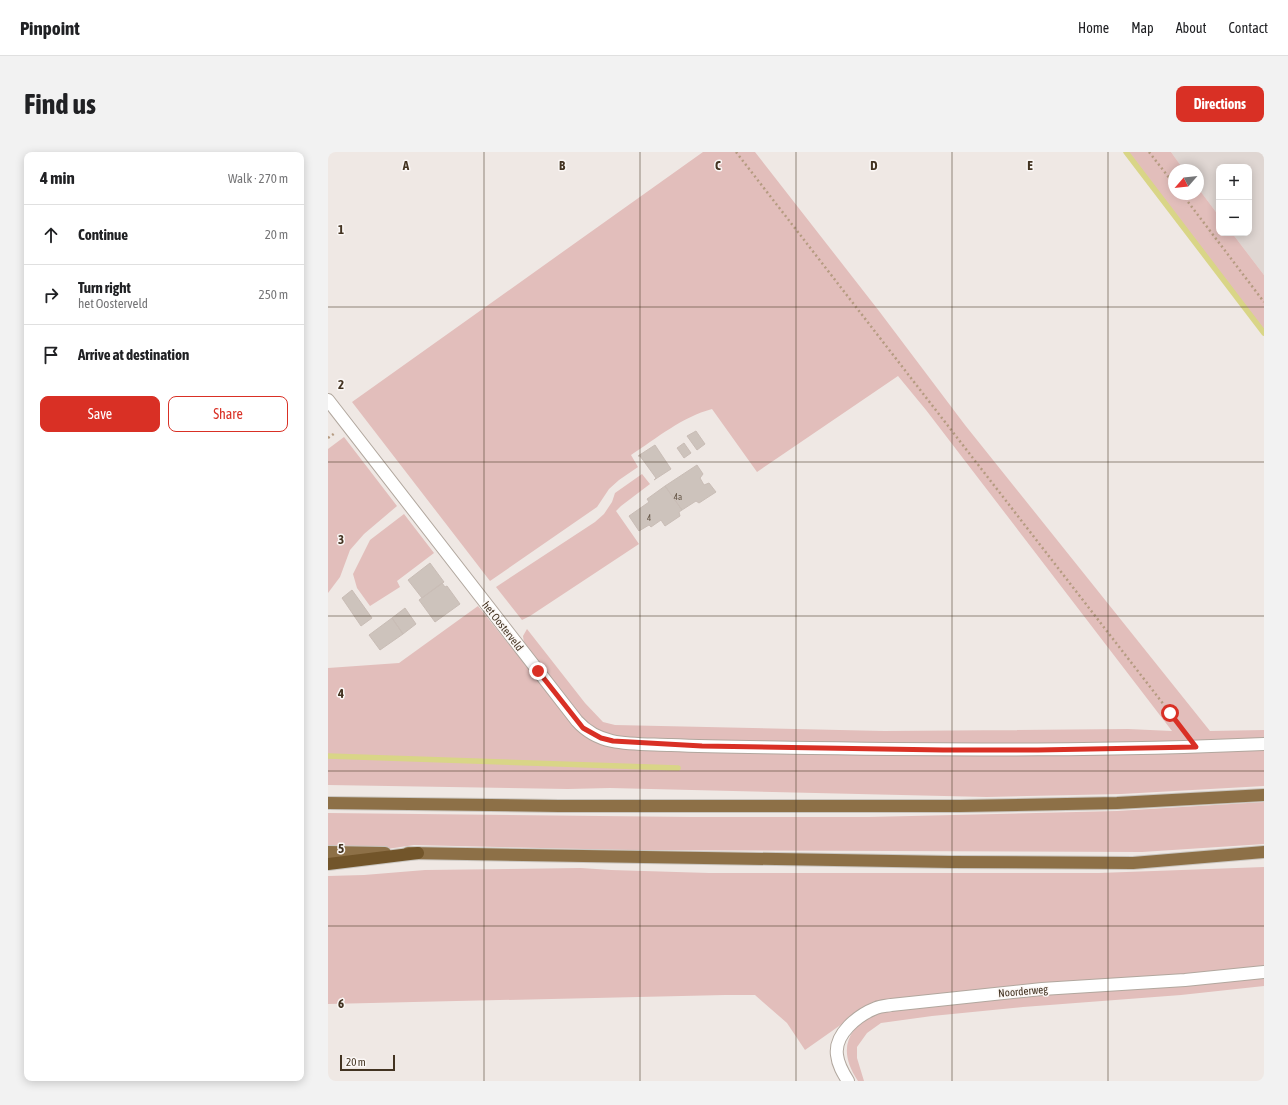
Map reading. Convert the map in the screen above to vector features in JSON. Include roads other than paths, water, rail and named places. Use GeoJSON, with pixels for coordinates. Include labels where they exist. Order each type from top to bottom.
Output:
{"type":"FeatureCollection","features":[{"type":"Feature","properties":{"kind":"highway"},"geometry":{"type":"LineString","coordinates":[[328,803],[559,806],[960,806],[1117,803],[1264,795]]}},
{"type":"Feature","properties":{"kind":"highway"},"geometry":{"type":"LineString","coordinates":[[328,852],[943,862],[1133,863],[1264,852]]}},
{"type":"Feature","properties":{"kind":"highway"},"geometry":{"type":"LineString","coordinates":[[328,864],[418,853]]}},
{"type":"Feature","properties":{"kind":"street","name":"het Oosterveld"},"geometry":{"type":"LineString","coordinates":[[328,400],[583,728],[601,738],[613,741],[695,746],[1038,750],[1264,744]]}},
{"type":"Feature","properties":{"kind":"street","name":"Noorderweg"},"geometry":{"type":"LineString","coordinates":[[848,1081],[839,1065],[836,1055],[837,1044],[845,1029],[860,1017],[876,1008],[943,999],[1035,990],[1185,980],[1264,972]]}},
{"type":"Feature","properties":{"kind":"waterway"},"geometry":{"type":"LineString","coordinates":[[1126,152],[1264,333]]}},
{"type":"Feature","properties":{"kind":"waterway"},"geometry":{"type":"LineString","coordinates":[[328,756],[678,768]]}}]}
